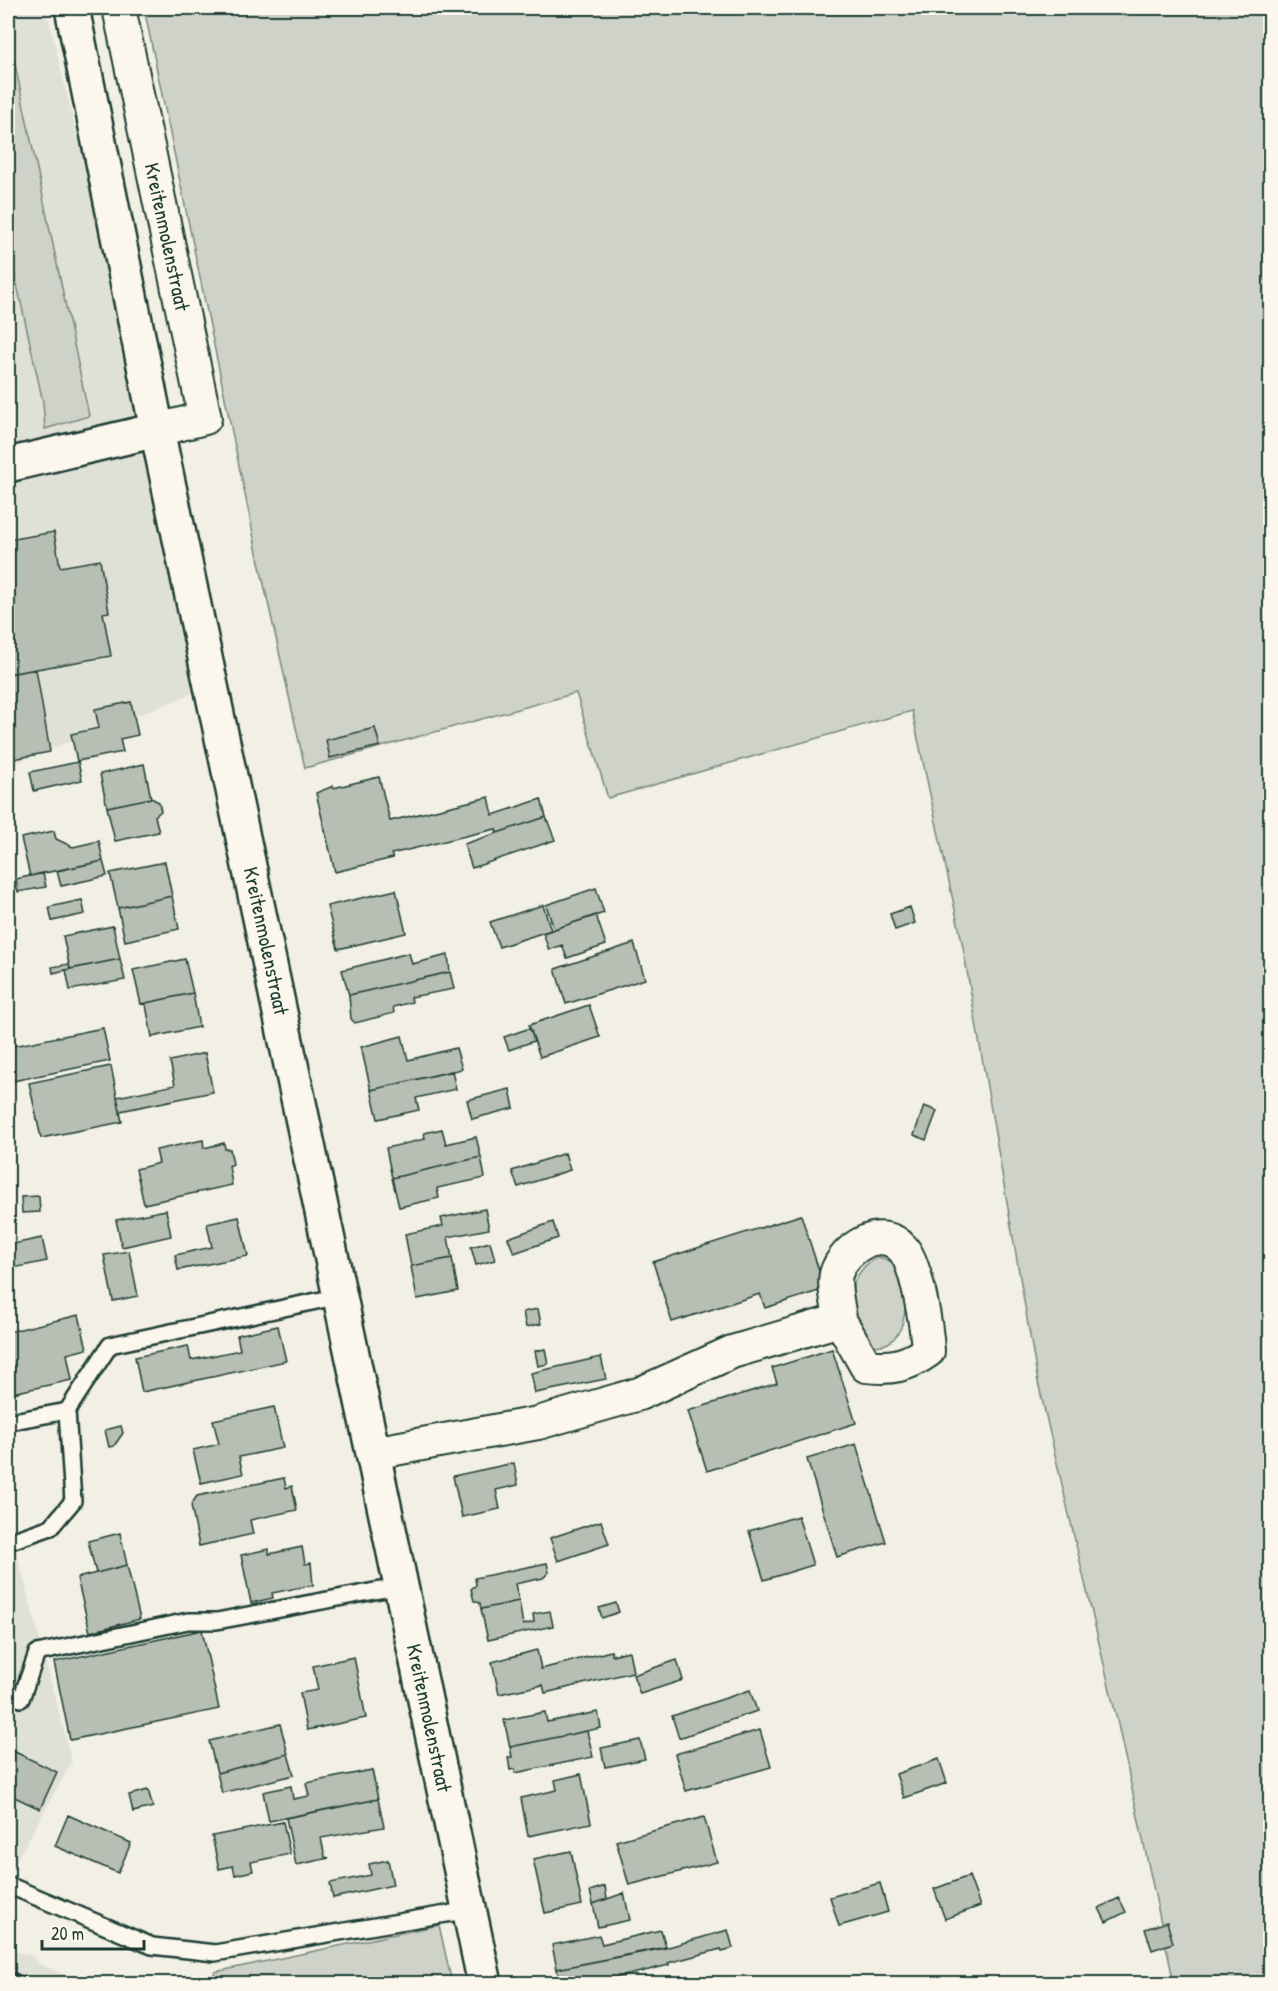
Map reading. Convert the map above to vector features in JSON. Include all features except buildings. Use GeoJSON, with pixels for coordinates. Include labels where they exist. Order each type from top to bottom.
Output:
{"type":"FeatureCollection","features":[{"type":"Feature","properties":{"kind":"street","name":"Kreitenmolenstraat"},"geometry":{"type":"LineString","coordinates":[[72,8],[157,430],[485,1983]]}},
{"type":"Feature","properties":{"kind":"street","name":"Kreitenmolenstraat"},"geometry":{"type":"LineString","coordinates":[[119,8],[205,418],[157,430]]}},
{"type":"Feature","properties":{"kind":"street"},"geometry":{"type":"LineString","coordinates":[[8,465],[157,430]]}},
{"type":"Feature","properties":{"kind":"street"},"geometry":{"type":"LineString","coordinates":[[373,1453],[538,1423],[639,1394],[732,1352],[840,1320]]}},
{"type":"Feature","properties":{"kind":"lane"},"geometry":{"type":"LineString","coordinates":[[8,1542],[51,1527],[73,1501],[68,1411],[110,1345],[340,1296]]}},
{"type":"Feature","properties":{"kind":"lane"},"geometry":{"type":"LineString","coordinates":[[8,1422],[68,1411]]}},
{"type":"Feature","properties":{"kind":"lane"},"geometry":{"type":"LineString","coordinates":[[21,1699],[37,1653],[188,1621],[218,1621],[401,1586]]}},
{"type":"Feature","properties":{"kind":"lane"},"geometry":{"type":"LineString","coordinates":[[8,1885],[152,1946],[215,1953],[470,1910]]}},
{"type":"Feature","properties":{"kind":"shaded area"},"geometry":{"type":"Polygon","coordinates":[[[8,8],[46,8],[212,686],[8,766],[8,8]]]}},
{"type":"Feature","properties":{"kind":"shaded area"},"geometry":{"type":"Polygon","coordinates":[[[144,8],[1270,8],[1270,1983],[1174,1983],[1117,1720],[1038,1382],[962,942],[912,711],[608,798],[576,693],[305,768],[259,562],[144,8]]]}},
{"type":"Feature","properties":{"kind":"shaded area"},"geometry":{"type":"Polygon","coordinates":[[[8,31],[89,416],[45,429],[43,402],[8,244],[8,31]]]}},
{"type":"Feature","properties":{"kind":"shaded area"},"geometry":{"type":"Polygon","coordinates":[[[879,1257],[892,1263],[898,1269],[903,1280],[905,1309],[903,1322],[897,1334],[889,1342],[878,1345],[864,1342],[853,1320],[849,1300],[853,1284],[861,1270],[879,1257]]]}},
{"type":"Feature","properties":{"kind":"shaded area"},"geometry":{"type":"Polygon","coordinates":[[[8,1519],[72,1762],[8,1876],[8,1519]]]}},
{"type":"Feature","properties":{"kind":"shaded area"},"geometry":{"type":"Polygon","coordinates":[[[439,1925],[452,1983],[209,1983],[215,1972],[439,1925]]]}},
{"type":"Feature","properties":{"kind":"shaded area"},"geometry":{"type":"Polygon","coordinates":[[[8,1950],[33,1956],[40,1964],[82,1983],[8,1983],[8,1950]]]}},
{"type":"Feature","properties":{"kind":"railway"},"geometry":{"type":"LineString","coordinates":[[8,1971],[35,1984]]}}]}
